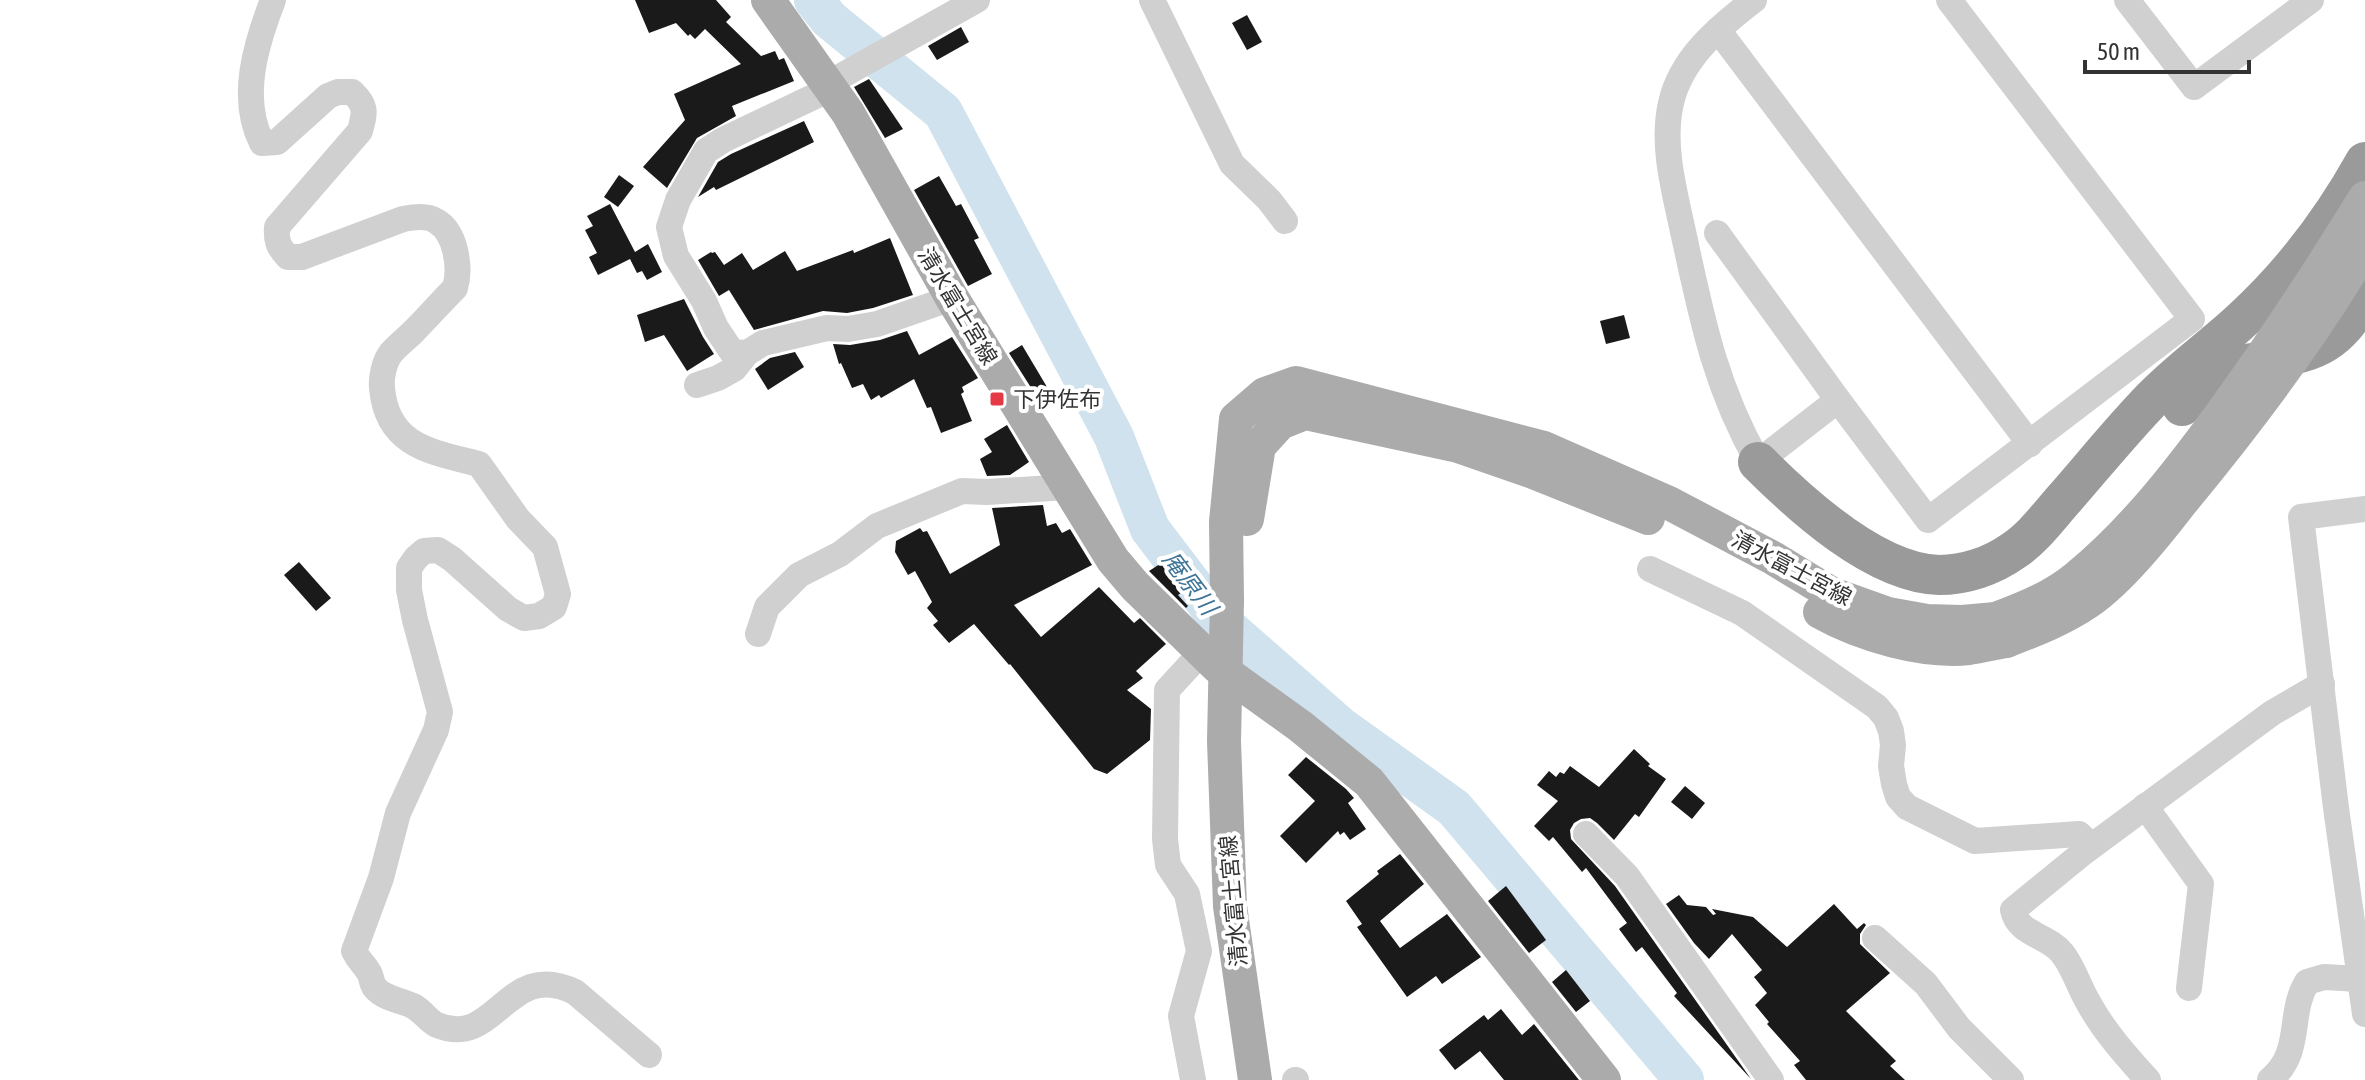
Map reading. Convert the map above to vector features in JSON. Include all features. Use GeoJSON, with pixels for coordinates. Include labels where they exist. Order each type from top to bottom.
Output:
{"type":"FeatureCollection","features":[{"type":"Feature","properties":{"kind":"highway"},"geometry":{"type":"LineString","coordinates":[[1758,462],[1787,491],[1873,556],[1897,566],[1939,575],[1990,565],[2015,550],[2038,529],[2151,400],[2245,318],[2278,284],[2328,223],[2365,162]]}},
{"type":"Feature","properties":{"kind":"highway"},"geometry":{"type":"LineString","coordinates":[[1758,462],[1828,546],[1872,580],[1898,590],[1925,594],[1951,595],[1978,590],[2004,580],[2026,565],[2209,380],[2229,369],[2313,350],[2329,341],[2354,312]]}},
{"type":"Feature","properties":{"kind":"main road","name":"清水富士宮線"},"geometry":{"type":"LineString","coordinates":[[768,0],[848,113],[952,298],[1113,560],[1135,586],[1218,667],[1300,726],[1369,782],[1604,1080]]}},
{"type":"Feature","properties":{"kind":"main road","name":"清水富士宮線"},"geometry":{"type":"LineString","coordinates":[[2001,630],[2076,578],[2112,546],[2155,500],[2270,347],[2365,198]]}},
{"type":"Feature","properties":{"kind":"main road","name":"清水富士宮線"},"geometry":{"type":"LineString","coordinates":[[1255,1080],[1230,906],[1224,741],[1226,522],[1236,419],[1265,394],[1296,383],[1544,448],[1664,513],[1773,558],[1832,594],[1888,614],[1927,621],[1962,622],[2001,630],[2046,626],[2090,601],[2129,564],[2226,448],[2303,341],[2365,247]]}},
{"type":"Feature","properties":{"kind":"street"},"geometry":{"type":"LineString","coordinates":[[273,0],[261,31],[252,69],[254,128],[262,143],[277,142],[328,96],[338,92],[352,92],[362,101],[364,115],[360,131],[277,227],[279,249],[288,257],[302,257],[403,219],[435,220],[445,228],[454,246],[459,273],[455,288],[388,356],[381,380],[383,397],[399,433],[411,442],[426,451],[479,464],[518,519],[545,547],[558,594],[554,607],[539,616],[524,618],[508,609],[438,550],[424,551],[409,568],[409,590],[415,620],[440,712],[436,730],[398,813],[381,878],[354,951],[369,972],[373,986],[385,996],[417,1008],[436,1024],[452,1028],[469,1027],[484,1021],[531,985],[561,985],[575,992],[649,1055]]}},
{"type":"Feature","properties":{"kind":"street"},"geometry":{"type":"LineString","coordinates":[[747,353],[732,352],[716,328],[704,301],[676,256],[669,227],[678,200],[706,151],[829,87],[977,0]]}},
{"type":"Feature","properties":{"kind":"street"},"geometry":{"type":"LineString","coordinates":[[1152,0],[1232,164],[1269,200],[1285,221]]}},
{"type":"Feature","properties":{"kind":"street"},"geometry":{"type":"LineString","coordinates":[[1754,0],[1695,53],[1680,78],[1671,103],[1669,158],[1706,338],[1732,412],[1758,462],[1838,400]]}},
{"type":"Feature","properties":{"kind":"street"},"geometry":{"type":"LineString","coordinates":[[1717,233],[1928,520],[2192,319],[1949,0]]}},
{"type":"Feature","properties":{"kind":"street"},"geometry":{"type":"LineString","coordinates":[[2127,0],[2194,87],[2311,0]]}},
{"type":"Feature","properties":{"kind":"street"},"geometry":{"type":"LineString","coordinates":[[1718,30],[2030,444]]}},
{"type":"Feature","properties":{"kind":"street"},"geometry":{"type":"LineString","coordinates":[[697,385],[734,369],[747,353],[763,343],[827,328],[848,329],[877,324],[952,298]]}},
{"type":"Feature","properties":{"kind":"street"},"geometry":{"type":"LineString","coordinates":[[758,634],[767,607],[799,575],[840,554],[877,526],[962,491],[1068,487]]}},
{"type":"Feature","properties":{"kind":"street"},"geometry":{"type":"LineString","coordinates":[[2365,509],[2301,517],[2336,808],[2365,1014]]}},
{"type":"Feature","properties":{"kind":"street"},"geometry":{"type":"LineString","coordinates":[[1650,569],[1742,613],[1877,707],[1891,731],[1894,784],[1898,797],[1907,807],[1975,841],[2079,834],[2091,846]]}},
{"type":"Feature","properties":{"kind":"street"},"geometry":{"type":"LineString","coordinates":[[1193,1080],[1181,1016],[1199,951],[1187,894],[1168,865],[1165,839],[1167,690],[1202,652]]}},
{"type":"Feature","properties":{"kind":"street"},"geometry":{"type":"LineString","coordinates":[[2148,1080],[2089,1005],[2062,952],[2023,927],[2015,919],[2013,910],[2091,846],[2272,713],[2322,684]]}},
{"type":"Feature","properties":{"kind":"street"},"geometry":{"type":"LineString","coordinates":[[2145,806],[2201,884],[2189,988]]}},
{"type":"Feature","properties":{"kind":"street"},"geometry":{"type":"LineString","coordinates":[[1586,834],[1627,876],[1771,1080]]}},
{"type":"Feature","properties":{"kind":"street"},"geometry":{"type":"LineString","coordinates":[[1875,938],[1926,984],[1959,1028],[2011,1080]]}},
{"type":"Feature","properties":{"kind":"street"},"geometry":{"type":"LineString","coordinates":[[2270,1080],[2281,1070],[2293,1043],[2299,994],[2307,982],[2324,977],[2360,979]]}},
{"type":"Feature","properties":{"kind":"building"},"geometry":{"type":"Polygon","coordinates":[[[635,0],[716,0],[731,17],[726,22],[761,56],[775,51],[779,60],[784,58],[794,81],[732,106],[736,116],[697,138],[667,188],[643,167],[685,120],[674,94],[741,64],[705,29],[695,39],[676,23],[649,33],[635,0]]]}},
{"type":"Feature","properties":{"kind":"building"},"geometry":{"type":"Polygon","coordinates":[[[1247,15],[1262,42],[1247,50],[1232,23],[1247,15]]]}},
{"type":"Feature","properties":{"kind":"building"},"geometry":{"type":"Polygon","coordinates":[[[961,27],[969,42],[937,60],[928,46],[961,27]]]}},
{"type":"Feature","properties":{"kind":"building"},"geometry":{"type":"Polygon","coordinates":[[[869,79],[903,129],[885,138],[854,87],[869,79]]]}},
{"type":"Feature","properties":{"kind":"building"},"geometry":{"type":"Polygon","coordinates":[[[804,121],[814,142],[698,197],[718,162],[804,121]]]}},
{"type":"Feature","properties":{"kind":"building"},"geometry":{"type":"Polygon","coordinates":[[[619,175],[634,186],[618,207],[604,197],[619,175]]]}},
{"type":"Feature","properties":{"kind":"building"},"geometry":{"type":"Polygon","coordinates":[[[939,176],[956,206],[961,204],[979,238],[974,240],[992,274],[968,286],[914,190],[939,176]]]}},
{"type":"Feature","properties":{"kind":"building"},"geometry":{"type":"Polygon","coordinates":[[[610,204],[635,252],[648,244],[662,272],[647,280],[642,271],[637,273],[630,259],[598,275],[589,257],[597,253],[585,230],[593,226],[587,216],[610,204]]]}},
{"type":"Feature","properties":{"kind":"building"},"geometry":{"type":"Polygon","coordinates":[[[890,238],[913,295],[873,308],[847,313],[823,311],[754,330],[729,290],[719,296],[698,260],[715,252],[724,265],[742,253],[753,270],[785,251],[797,271],[890,238]]]}},
{"type":"Feature","properties":{"kind":"building"},"geometry":{"type":"Polygon","coordinates":[[[684,299],[714,354],[687,371],[664,335],[645,342],[637,315],[684,299]]]}},
{"type":"Feature","properties":{"kind":"building"},"geometry":{"type":"Polygon","coordinates":[[[1624,315],[1630,338],[1606,344],[1600,321],[1624,315]]]}},
{"type":"Feature","properties":{"kind":"building"},"geometry":{"type":"Polygon","coordinates":[[[907,331],[919,355],[952,337],[978,378],[962,387],[964,392],[961,394],[972,421],[941,433],[931,407],[927,408],[914,379],[881,398],[879,395],[871,400],[863,384],[852,388],[839,364],[833,344],[850,345],[880,340],[907,331]]]}},
{"type":"Feature","properties":{"kind":"building"},"geometry":{"type":"Polygon","coordinates":[[[1022,345],[1047,387],[1035,394],[1009,353],[1022,345]]]}},
{"type":"Feature","properties":{"kind":"building"},"geometry":{"type":"Polygon","coordinates":[[[795,352],[804,367],[768,390],[755,369],[770,358],[795,352]]]}},
{"type":"Feature","properties":{"kind":"building"},"geometry":{"type":"Polygon","coordinates":[[[1007,425],[1029,462],[1010,475],[987,476],[980,459],[992,452],[984,439],[1007,425]]]}},
{"type":"Feature","properties":{"kind":"building"},"geometry":{"type":"Polygon","coordinates":[[[1043,505],[1047,526],[1056,523],[1062,533],[1070,529],[1092,565],[1014,605],[1041,637],[1099,587],[1134,623],[1140,618],[1166,644],[1136,671],[1143,678],[1127,690],[1151,709],[1150,740],[1107,774],[1094,769],[974,624],[949,643],[933,625],[938,621],[927,608],[932,602],[915,571],[908,575],[895,552],[896,541],[920,528],[923,532],[927,531],[950,574],[1000,545],[992,508],[1043,505]]]}},
{"type":"Feature","properties":{"kind":"building"},"geometry":{"type":"Polygon","coordinates":[[[299,562],[331,598],[316,611],[284,575],[299,562]]]}},
{"type":"Feature","properties":{"kind":"building"},"geometry":{"type":"Polygon","coordinates":[[[1163,562],[1181,593],[1178,595],[1188,606],[1186,608],[1149,571],[1163,562]]]}},
{"type":"Feature","properties":{"kind":"building"},"geometry":{"type":"Polygon","coordinates":[[[1634,749],[1650,764],[1648,766],[1666,779],[1639,817],[1635,814],[1614,840],[1590,818],[1574,823],[1570,830],[1571,839],[1615,886],[1751,1079],[1674,996],[1677,993],[1642,947],[1636,952],[1619,929],[1627,923],[1586,868],[1582,872],[1553,837],[1549,841],[1534,826],[1558,801],[1537,785],[1549,771],[1556,777],[1560,772],[1564,774],[1570,766],[1599,787],[1634,749]]]}},
{"type":"Feature","properties":{"kind":"building"},"geometry":{"type":"Polygon","coordinates":[[[1306,757],[1354,798],[1348,803],[1366,829],[1350,840],[1344,832],[1340,835],[1338,831],[1306,863],[1280,836],[1315,801],[1288,775],[1306,757]]]}},
{"type":"Feature","properties":{"kind":"building"},"geometry":{"type":"Polygon","coordinates":[[[1685,786],[1705,803],[1692,819],[1671,802],[1685,786]]]}},
{"type":"Feature","properties":{"kind":"building"},"geometry":{"type":"Polygon","coordinates":[[[1400,854],[1424,884],[1380,921],[1400,948],[1447,914],[1481,957],[1442,984],[1436,976],[1407,997],[1357,927],[1362,924],[1346,901],[1400,854]]]}},
{"type":"Feature","properties":{"kind":"building"},"geometry":{"type":"Polygon","coordinates":[[[1506,886],[1546,940],[1529,953],[1488,901],[1506,886]]]}},
{"type":"Feature","properties":{"kind":"building"},"geometry":{"type":"Polygon","coordinates":[[[1679,895],[1687,905],[1706,907],[1713,915],[1716,914],[1712,909],[1753,917],[1787,947],[1834,904],[1857,929],[1864,923],[1860,944],[1890,973],[1846,1011],[1896,1061],[1890,1066],[1905,1080],[1806,1080],[1794,1065],[1800,1061],[1767,1024],[1769,1022],[1755,1005],[1767,993],[1754,977],[1762,970],[1732,934],[1709,959],[1666,904],[1679,895]]]}},
{"type":"Feature","properties":{"kind":"building"},"geometry":{"type":"Polygon","coordinates":[[[1566,970],[1590,1001],[1576,1012],[1552,982],[1566,970]]]}},
{"type":"Feature","properties":{"kind":"building"},"geometry":{"type":"Polygon","coordinates":[[[1501,1009],[1522,1035],[1534,1024],[1579,1080],[1504,1080],[1480,1051],[1455,1070],[1439,1050],[1484,1015],[1488,1020],[1501,1009]]]}},
{"type":"Feature","properties":{"kind":"waterway","name":"庵原川"},"geometry":{"type":"LineString","coordinates":[[814,0],[829,19],[943,112],[1114,437],[1150,529],[1220,621],[1341,727],[1454,808],[1684,1080]]}},
{"type":"Feature","properties":{"kind":"place","name":"下伊佐布"},"geometry":{"type":"Point","coordinates":[997,399]}}]}
